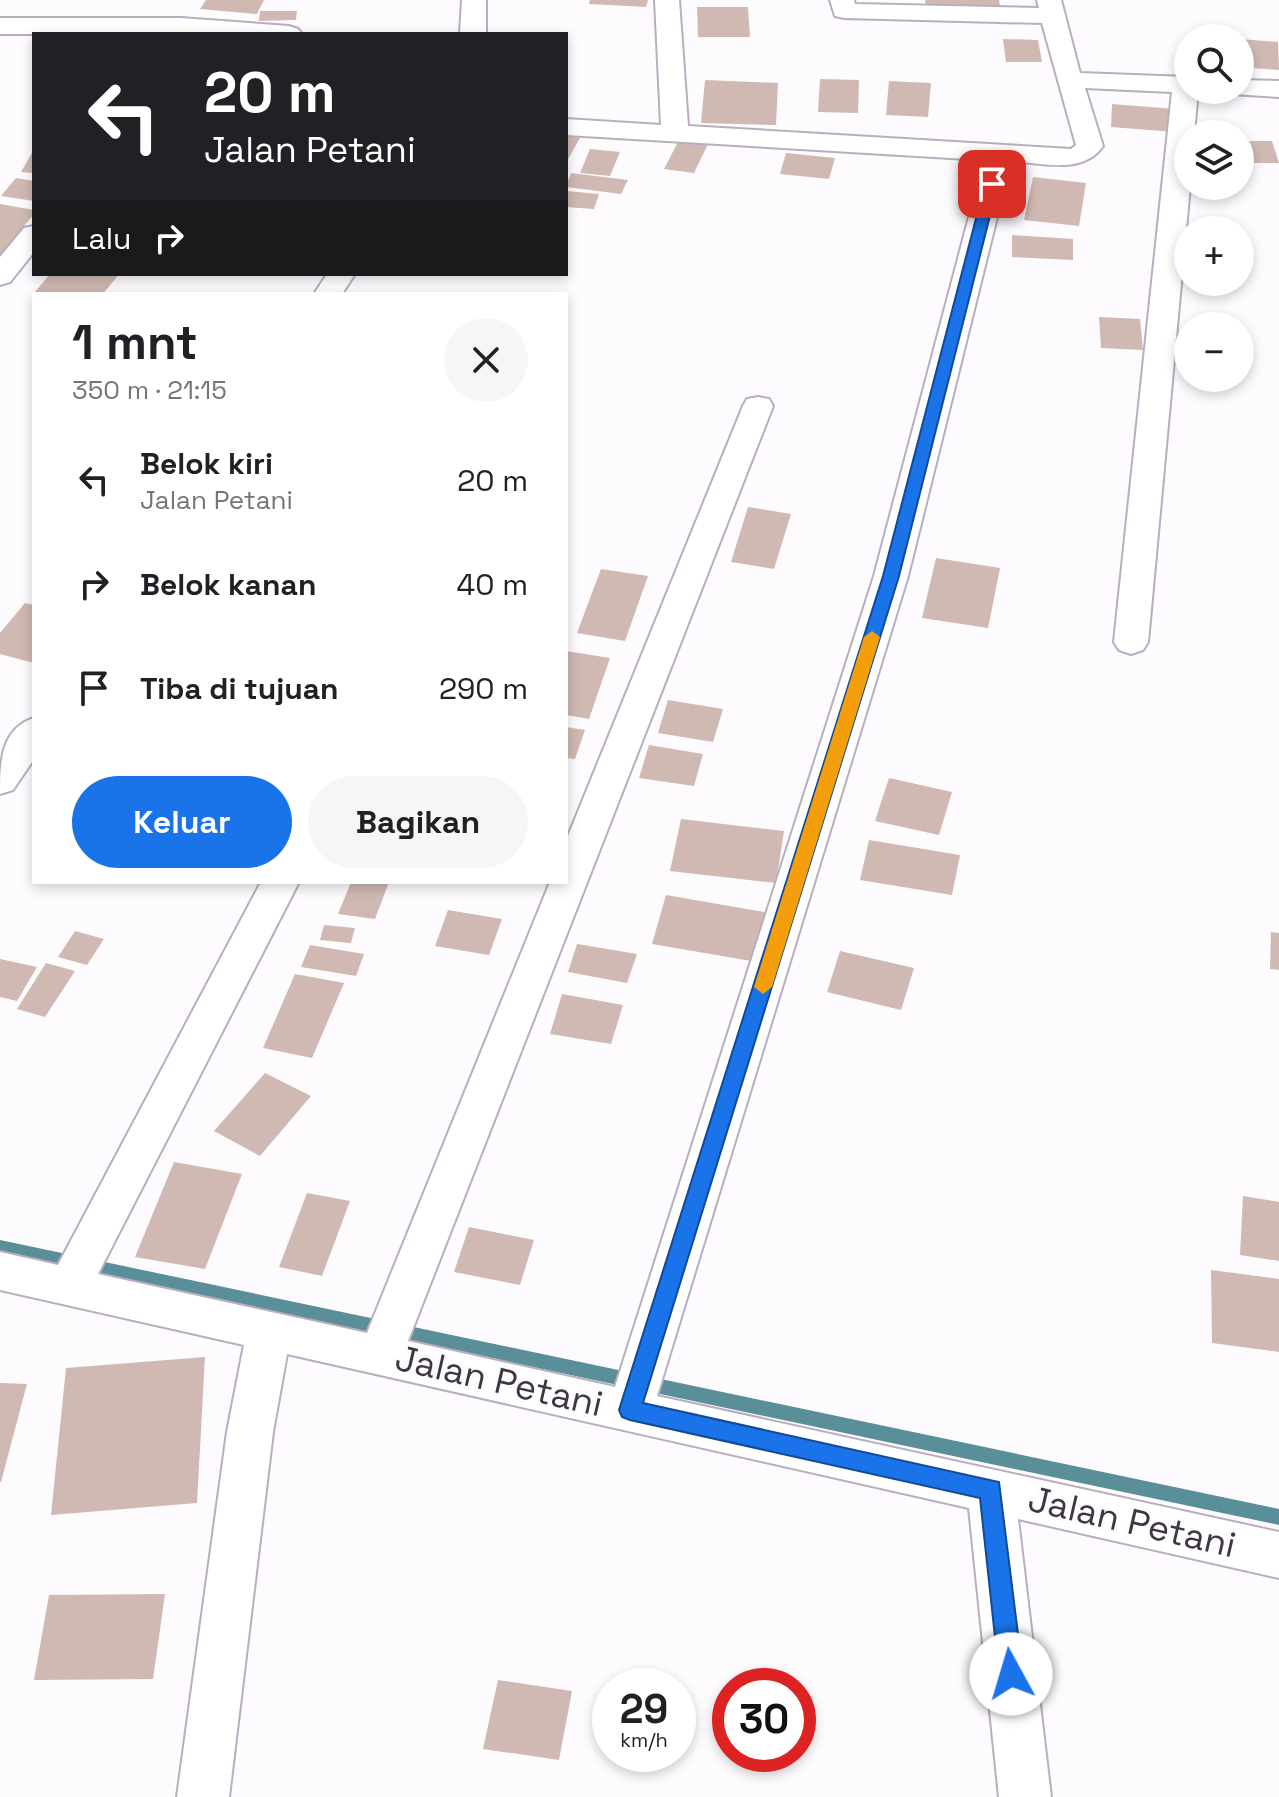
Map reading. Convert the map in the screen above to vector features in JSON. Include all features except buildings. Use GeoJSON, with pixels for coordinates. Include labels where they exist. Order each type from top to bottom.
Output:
{"type":"FeatureCollection","features":[{"type":"Feature","properties":{"kind":"street"},"geometry":{"type":"LineString","coordinates":[[172,26],[180,0]]}},
{"type":"Feature","properties":{"kind":"street"},"geometry":{"type":"LineString","coordinates":[[473,32],[474,0]]}},
{"type":"Feature","properties":{"kind":"street"},"geometry":{"type":"LineString","coordinates":[[667,0],[675,135]]}},
{"type":"Feature","properties":{"kind":"street"},"geometry":{"type":"LineString","coordinates":[[568,127],[1061,158],[1084,153],[1090,146],[1051,8],[844,11],[842,0]]}},
{"type":"Feature","properties":{"kind":"street"},"geometry":{"type":"LineString","coordinates":[[0,26],[172,26],[230,32]]}},
{"type":"Feature","properties":{"kind":"street"},"geometry":{"type":"LineString","coordinates":[[1069,80],[1174,84]]}},
{"type":"Feature","properties":{"kind":"street"},"geometry":{"type":"LineString","coordinates":[[1254,88],[1279,89]]}},
{"type":"Feature","properties":{"kind":"street"},"geometry":{"type":"LineString","coordinates":[[1131,642],[1185,104]]}},
{"type":"Feature","properties":{"kind":"street"},"geometry":{"type":"LineString","coordinates":[[631,1408],[891,576],[999,154]]}},
{"type":"Feature","properties":{"kind":"street"},"geometry":{"type":"LineString","coordinates":[[0,276],[32,236]]}},
{"type":"Feature","properties":{"kind":"street"},"geometry":{"type":"LineString","coordinates":[[568,883],[758,406]]}},
{"type":"Feature","properties":{"kind":"street"},"geometry":{"type":"LineString","coordinates":[[0,781],[32,734]]}},
{"type":"Feature","properties":{"kind":"street"},"geometry":{"type":"LineString","coordinates":[[69,1286],[279,884]]}},
{"type":"Feature","properties":{"kind":"street"},"geometry":{"type":"LineString","coordinates":[[381,1353],[568,884]]}},
{"type":"Feature","properties":{"kind":"street","name":"Jalan Petani"},"geometry":{"type":"LineString","coordinates":[[0,1271],[631,1408],[1279,1555]]}},
{"type":"Feature","properties":{"kind":"street"},"geometry":{"type":"LineString","coordinates":[[203,1797],[250,1432],[269,1329]]}},
{"type":"Feature","properties":{"kind":"street"},"geometry":{"type":"LineString","coordinates":[[991,1490],[1025,1797]]}},
{"type":"Feature","properties":{"kind":"waterway"},"geometry":{"type":"LineString","coordinates":[[0,1247],[1279,1517]]}},
{"type":"Feature","properties":{"kind":"slow traffic"},"geometry":{"type":"LineString","coordinates":[[763,987],[872,637]]}},
{"type":"Feature","properties":{"kind":"route"},"geometry":{"type":"LineString","coordinates":[[992,184],[891,576],[630,1410],[991,1490],[1011,1674]]}}]}
